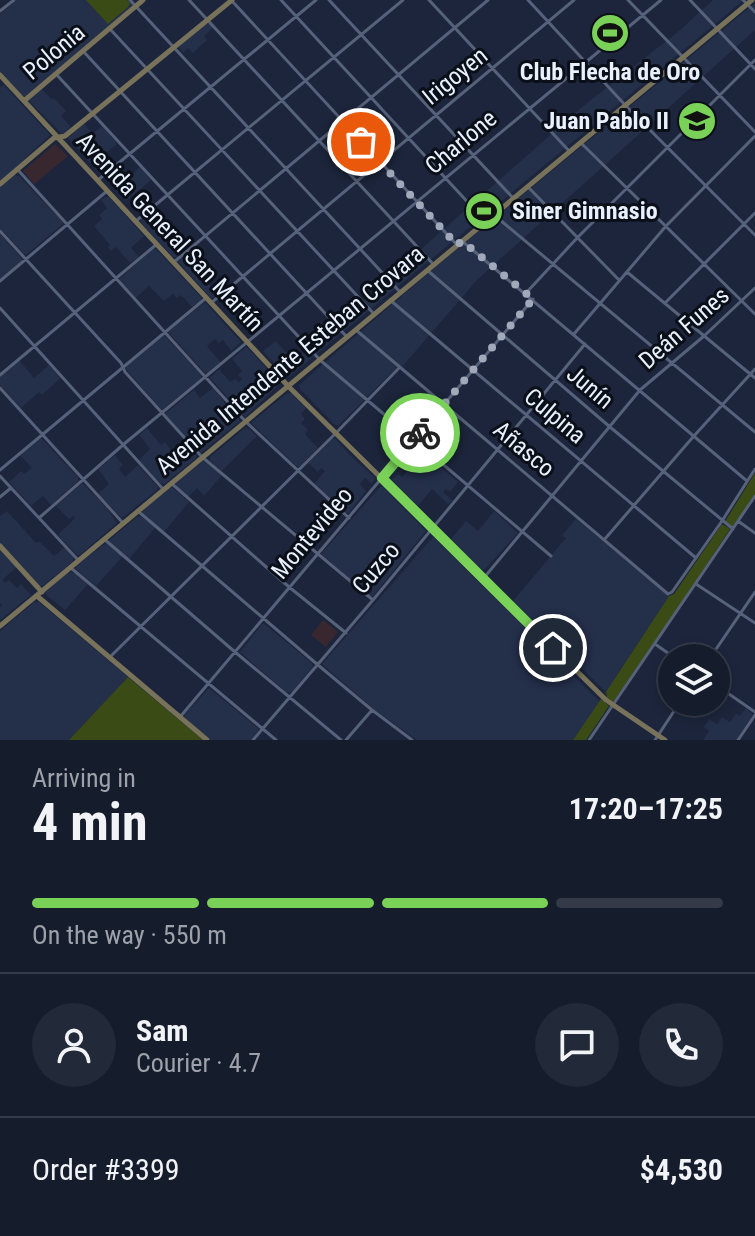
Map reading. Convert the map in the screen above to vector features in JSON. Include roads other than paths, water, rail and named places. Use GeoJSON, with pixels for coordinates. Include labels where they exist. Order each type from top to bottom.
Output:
{"type":"FeatureCollection","features":[{"type":"Feature","properties":{"kind":"main road","name":"Polonia"},"geometry":{"type":"LineString","coordinates":[[25,100],[143,0]]}},
{"type":"Feature","properties":{"kind":"main road"},"geometry":{"type":"LineString","coordinates":[[0,184],[54,138],[65,136],[93,114],[231,0]]}},
{"type":"Feature","properties":{"kind":"main road","name":"Avenida Intendente Esteban Crovara"},"geometry":{"type":"LineString","coordinates":[[0,626],[748,1]]}},
{"type":"Feature","properties":{"kind":"main road","name":"Avenida General San Martín"},"geometry":{"type":"LineString","coordinates":[[0,75],[2,82],[25,100],[289,387],[606,700],[656,738],[665,740]]}},
{"type":"Feature","properties":{"kind":"main road"},"geometry":{"type":"LineString","coordinates":[[0,546],[39,594],[207,740]]}},
{"type":"Feature","properties":{"kind":"street"},"geometry":{"type":"LineString","coordinates":[[4,0],[8,5]]}},
{"type":"Feature","properties":{"kind":"street"},"geometry":{"type":"LineString","coordinates":[[0,11],[14,0]]}},
{"type":"Feature","properties":{"kind":"street"},"geometry":{"type":"LineString","coordinates":[[130,0],[400,292]]}},
{"type":"Feature","properties":{"kind":"street"},"geometry":{"type":"LineString","coordinates":[[189,0],[434,265]]}},
{"type":"Feature","properties":{"kind":"street"},"geometry":{"type":"LineString","coordinates":[[231,0],[417,203],[460,243],[526,293],[748,482]]}},
{"type":"Feature","properties":{"kind":"street"},"geometry":{"type":"LineString","coordinates":[[281,0],[486,222]]}},
{"type":"Feature","properties":{"kind":"street"},"geometry":{"type":"LineString","coordinates":[[98,180],[316,0]]}},
{"type":"Feature","properties":{"kind":"street"},"geometry":{"type":"LineString","coordinates":[[329,0],[514,199]]}},
{"type":"Feature","properties":{"kind":"street"},"geometry":{"type":"LineString","coordinates":[[136,221],[403,0]]}},
{"type":"Feature","properties":{"kind":"street"},"geometry":{"type":"LineString","coordinates":[[429,0],[570,152]]}},
{"type":"Feature","properties":{"kind":"street"},"geometry":{"type":"LineString","coordinates":[[174,262],[488,0]]}},
{"type":"Feature","properties":{"kind":"street"},"geometry":{"type":"LineString","coordinates":[[528,0],[626,106],[755,235]]}},
{"type":"Feature","properties":{"kind":"street","name":"Irigoyen"},"geometry":{"type":"LineString","coordinates":[[0,470],[165,332],[243,276],[574,0]]}},
{"type":"Feature","properties":{"kind":"street"},"geometry":{"type":"LineString","coordinates":[[574,334],[666,226],[755,134],[628,0]]}},
{"type":"Feature","properties":{"kind":"street","name":"Charlone"},"geometry":{"type":"LineString","coordinates":[[39,518],[161,413],[661,0]]}},
{"type":"Feature","properties":{"kind":"street"},"geometry":{"type":"LineString","coordinates":[[690,0],[755,69]]}},
{"type":"Feature","properties":{"kind":"street"},"geometry":{"type":"LineString","coordinates":[[748,1],[755,12]]}},
{"type":"Feature","properties":{"kind":"street"},"geometry":{"type":"LineString","coordinates":[[110,29],[374,314]]}},
{"type":"Feature","properties":{"kind":"street"},"geometry":{"type":"LineString","coordinates":[[83,51],[347,337]]}},
{"type":"Feature","properties":{"kind":"street"},"geometry":{"type":"LineString","coordinates":[[526,293],[552,263],[755,60]]}},
{"type":"Feature","properties":{"kind":"street"},"geometry":{"type":"LineString","coordinates":[[56,74],[320,360],[551,556]]}},
{"type":"Feature","properties":{"kind":"street"},"geometry":{"type":"LineString","coordinates":[[581,143],[755,314]]}},
{"type":"Feature","properties":{"kind":"street"},"geometry":{"type":"LineString","coordinates":[[17,169],[246,422],[349,518]]}},
{"type":"Feature","properties":{"kind":"street"},"geometry":{"type":"LineString","coordinates":[[528,187],[619,280]]}},
{"type":"Feature","properties":{"kind":"street"},"geometry":{"type":"LineString","coordinates":[[0,281],[108,191]]}},
{"type":"Feature","properties":{"kind":"street"},"geometry":{"type":"LineString","coordinates":[[665,303],[755,213]]}},
{"type":"Feature","properties":{"kind":"street"},"geometry":{"type":"LineString","coordinates":[[494,215],[755,432]]}},
{"type":"Feature","properties":{"kind":"street"},"geometry":{"type":"LineString","coordinates":[[0,231],[202,457],[373,600]]}},
{"type":"Feature","properties":{"kind":"street"},"geometry":{"type":"LineString","coordinates":[[0,375],[157,244]]}},
{"type":"Feature","properties":{"kind":"street","name":"Junín"},"geometry":{"type":"LineString","coordinates":[[427,270],[733,529]]}},
{"type":"Feature","properties":{"kind":"street"},"geometry":{"type":"LineString","coordinates":[[627,272],[755,378]]}},
{"type":"Feature","properties":{"kind":"street","name":"Deán Funes"},"geometry":{"type":"LineString","coordinates":[[483,579],[640,390],[755,288]]}},
{"type":"Feature","properties":{"kind":"street","name":"Montevideo"},"geometry":{"type":"LineString","coordinates":[[180,717],[533,299]]}},
{"type":"Feature","properties":{"kind":"street","name":"Culpina"},"geometry":{"type":"LineString","coordinates":[[390,300],[697,558]]}},
{"type":"Feature","properties":{"kind":"street"},"geometry":{"type":"LineString","coordinates":[[0,308],[163,489]]}},
{"type":"Feature","properties":{"kind":"street","name":"Añasco"},"geometry":{"type":"LineString","coordinates":[[356,330],[664,592],[670,594],[697,558]]}},
{"type":"Feature","properties":{"kind":"street","name":"Cuzco"},"geometry":{"type":"LineString","coordinates":[[253,740],[346,633],[585,344]]}},
{"type":"Feature","properties":{"kind":"street"},"geometry":{"type":"LineString","coordinates":[[109,658],[399,368]]}},
{"type":"Feature","properties":{"kind":"street"},"geometry":{"type":"LineString","coordinates":[[604,540],[755,369]]}},
{"type":"Feature","properties":{"kind":"street"},"geometry":{"type":"LineString","coordinates":[[0,388],[123,523]]}},
{"type":"Feature","properties":{"kind":"street"},"geometry":{"type":"LineString","coordinates":[[697,558],[755,469]]}},
{"type":"Feature","properties":{"kind":"street"},"geometry":{"type":"LineString","coordinates":[[0,476],[79,561]]}},
{"type":"Feature","properties":{"kind":"street"},"geometry":{"type":"LineString","coordinates":[[171,483],[346,633]]}},
{"type":"Feature","properties":{"kind":"street"},"geometry":{"type":"LineString","coordinates":[[0,497],[11,488]]}},
{"type":"Feature","properties":{"kind":"street"},"geometry":{"type":"LineString","coordinates":[[589,740],[755,496]]}},
{"type":"Feature","properties":{"kind":"street"},"geometry":{"type":"LineString","coordinates":[[137,510],[263,619],[412,740]]}},
{"type":"Feature","properties":{"kind":"street"},"geometry":{"type":"LineString","coordinates":[[738,521],[755,533]]}},
{"type":"Feature","properties":{"kind":"street"},"geometry":{"type":"LineString","coordinates":[[104,539],[235,652],[344,740],[372,710]]}},
{"type":"Feature","properties":{"kind":"street"},"geometry":{"type":"LineString","coordinates":[[71,568],[276,740]]}},
{"type":"Feature","properties":{"kind":"street"},"geometry":{"type":"LineString","coordinates":[[696,584],[755,623]]}},
{"type":"Feature","properties":{"kind":"street"},"geometry":{"type":"LineString","coordinates":[[720,644],[755,592]]}},
{"type":"Feature","properties":{"kind":"street"},"geometry":{"type":"LineString","coordinates":[[730,695],[755,714],[738,740]]}},
{"type":"Feature","properties":{"kind":"street"},"geometry":{"type":"LineString","coordinates":[[656,738],[671,716]]}},
{"type":"Feature","properties":{"kind":"place","name":"Club Flecha de Oro"},"geometry":{"type":"Point","coordinates":[610,33]}},
{"type":"Feature","properties":{"kind":"place","name":"Juan Pablo II"},"geometry":{"type":"Point","coordinates":[697,121]}},
{"type":"Feature","properties":{"kind":"place","name":"Siner Gimnasio"},"geometry":{"type":"Point","coordinates":[484,211]}}]}
